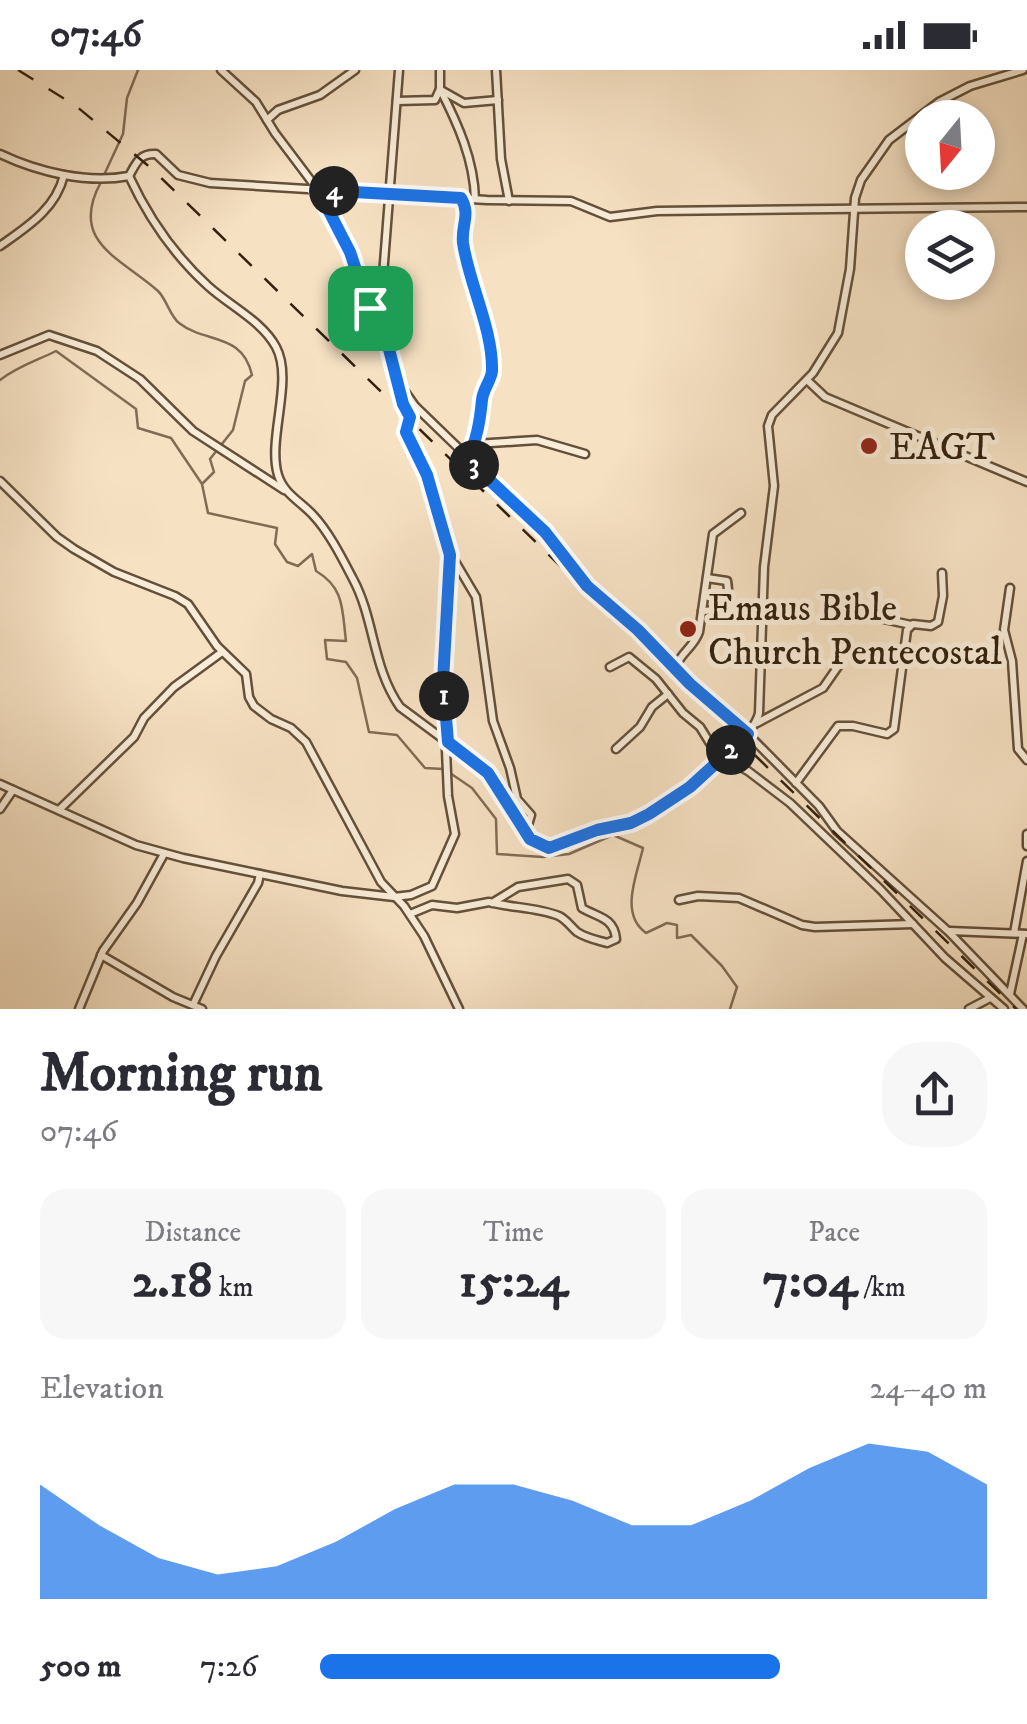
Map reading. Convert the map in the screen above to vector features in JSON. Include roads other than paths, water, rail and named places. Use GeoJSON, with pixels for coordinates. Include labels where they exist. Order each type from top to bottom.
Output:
{"type":"FeatureCollection","features":[{"type":"Feature","properties":{"kind":"street"},"geometry":{"type":"LineString","coordinates":[[221,70],[256,102],[318,190],[350,252],[368,306],[380,314]]}},
{"type":"Feature","properties":{"kind":"street"},"geometry":{"type":"LineString","coordinates":[[267,120],[278,110],[320,95],[355,70]]}},
{"type":"Feature","properties":{"kind":"street"},"geometry":{"type":"LineString","coordinates":[[399,70],[380,314],[410,417]]}},
{"type":"Feature","properties":{"kind":"street"},"geometry":{"type":"LineString","coordinates":[[440,70],[440,89],[464,142],[474,176],[475,199]]}},
{"type":"Feature","properties":{"kind":"street"},"geometry":{"type":"LineString","coordinates":[[496,70],[502,169],[509,201]]}},
{"type":"Feature","properties":{"kind":"street"},"geometry":{"type":"LineString","coordinates":[[756,723],[764,631],[764,567],[774,486],[768,426],[777,408],[807,380],[840,326],[850,269],[855,198],[864,173],[884,145],[901,130],[960,90],[1022,70]]}},
{"type":"Feature","properties":{"kind":"street"},"geometry":{"type":"LineString","coordinates":[[397,101],[432,101],[440,89]]}},
{"type":"Feature","properties":{"kind":"street"},"geometry":{"type":"LineString","coordinates":[[440,89],[464,102],[498,100]]}},
{"type":"Feature","properties":{"kind":"street"},"geometry":{"type":"LineString","coordinates":[[0,154],[36,168],[84,178],[129,176]]}},
{"type":"Feature","properties":{"kind":"street"},"geometry":{"type":"LineString","coordinates":[[129,176],[136,161],[156,154],[178,175],[198,181],[390,195],[572,200],[610,217],[656,211],[1027,207]]}},
{"type":"Feature","properties":{"kind":"street"},"geometry":{"type":"LineString","coordinates":[[0,246],[45,210],[58,192],[64,174]]}},
{"type":"Feature","properties":{"kind":"street"},"geometry":{"type":"LineString","coordinates":[[129,176],[144,208],[169,243],[210,288],[263,331],[278,352],[281,410],[276,463],[286,492]]}},
{"type":"Feature","properties":{"kind":"street"},"geometry":{"type":"LineString","coordinates":[[461,198],[467,212],[462,233],[464,250],[485,329],[492,374],[484,389],[475,444],[467,459]]}},
{"type":"Feature","properties":{"kind":"street"},"geometry":{"type":"LineString","coordinates":[[0,355],[43,335],[83,344],[146,382],[182,421],[286,492],[319,522],[352,576],[374,652],[395,700],[493,778],[526,833],[540,846],[552,848],[597,830],[631,823],[683,792],[722,760],[756,723],[818,692],[839,665]]}},
{"type":"Feature","properties":{"kind":"street"},"geometry":{"type":"LineString","coordinates":[[807,380],[825,396],[1027,482]]}},
{"type":"Feature","properties":{"kind":"street"},"geometry":{"type":"LineString","coordinates":[[398,382],[415,406],[545,532],[587,586],[748,734],[819,806],[838,831],[949,932],[1024,1009]]}},
{"type":"Feature","properties":{"kind":"street"},"geometry":{"type":"LineString","coordinates":[[415,406],[406,432],[427,475],[450,555],[476,597],[490,706],[515,796],[532,818],[526,833]]}},
{"type":"Feature","properties":{"kind":"street"},"geometry":{"type":"LineString","coordinates":[[475,444],[538,440],[585,454]]}},
{"type":"Feature","properties":{"kind":"street"},"geometry":{"type":"LineString","coordinates":[[0,481],[74,549],[114,572],[188,604],[222,652],[246,674],[254,706],[297,732],[306,742],[377,875],[410,914],[459,1009]]}},
{"type":"Feature","properties":{"kind":"street"},"geometry":{"type":"LineString","coordinates":[[676,668],[682,652],[697,638],[713,534],[741,512]]}},
{"type":"Feature","properties":{"kind":"street"},"geometry":{"type":"LineString","coordinates":[[0,784],[164,854],[314,886],[394,896],[411,895],[432,886],[455,834],[443,681],[450,555]]}},
{"type":"Feature","properties":{"kind":"street"},"geometry":{"type":"LineString","coordinates":[[870,616],[911,625],[930,626],[938,622],[942,574]]}},
{"type":"Feature","properties":{"kind":"street"},"geometry":{"type":"LineString","coordinates":[[702,611],[719,610],[727,595],[727,580],[707,578]]}},
{"type":"Feature","properties":{"kind":"street"},"geometry":{"type":"LineString","coordinates":[[1010,588],[1005,632],[1012,661],[1018,749],[1027,760]]}},
{"type":"Feature","properties":{"kind":"street"},"geometry":{"type":"LineString","coordinates":[[796,783],[838,726],[887,734],[894,729],[911,625]]}},
{"type":"Feature","properties":{"kind":"street"},"geometry":{"type":"LineString","coordinates":[[58,810],[134,738],[142,721],[174,688],[222,652]]}},
{"type":"Feature","properties":{"kind":"street"},"geometry":{"type":"LineString","coordinates":[[610,667],[632,658],[703,730],[722,760],[748,771],[790,803],[945,958],[1004,1009]]}},
{"type":"Feature","properties":{"kind":"street"},"geometry":{"type":"LineString","coordinates":[[616,749],[668,694]]}},
{"type":"Feature","properties":{"kind":"street"},"geometry":{"type":"LineString","coordinates":[[0,809],[13,790]]}},
{"type":"Feature","properties":{"kind":"street"},"geometry":{"type":"LineString","coordinates":[[1027,834],[1027,846]]}},
{"type":"Feature","properties":{"kind":"street"},"geometry":{"type":"LineString","coordinates":[[79,1009],[101,955],[137,903],[164,854]]}},
{"type":"Feature","properties":{"kind":"street"},"geometry":{"type":"LineString","coordinates":[[1010,994],[1021,934],[1027,861]]}},
{"type":"Feature","properties":{"kind":"street"},"geometry":{"type":"LineString","coordinates":[[192,1005],[260,874]]}},
{"type":"Feature","properties":{"kind":"street"},"geometry":{"type":"LineString","coordinates":[[410,914],[432,906],[457,908],[492,903],[558,916],[583,935],[607,944],[616,939],[615,930],[604,917],[582,908],[577,884],[568,879],[518,887],[492,903]]}},
{"type":"Feature","properties":{"kind":"street"},"geometry":{"type":"LineString","coordinates":[[679,900],[698,896],[736,898],[806,926],[914,924]]}},
{"type":"Feature","properties":{"kind":"street"},"geometry":{"type":"LineString","coordinates":[[949,932],[1021,934]]}},
{"type":"Feature","properties":{"kind":"street"},"geometry":{"type":"LineString","coordinates":[[101,955],[202,1009]]}},
{"type":"Feature","properties":{"kind":"street"},"geometry":{"type":"LineString","coordinates":[[969,1009],[991,997]]}},
{"type":"Feature","properties":{"kind":"waterway"},"geometry":{"type":"LineString","coordinates":[[104,175],[123,134],[127,98],[138,70]]}},
{"type":"Feature","properties":{"kind":"waterway"},"geometry":{"type":"LineString","coordinates":[[101,182],[92,203],[91,220],[103,247],[158,291],[179,323],[232,345],[247,361],[252,375],[245,381],[233,430],[210,459],[214,472],[203,483]]}},
{"type":"Feature","properties":{"kind":"waterway"},"geometry":{"type":"LineString","coordinates":[[0,380],[56,351],[136,409],[138,428],[171,438],[202,484],[208,513],[277,528],[275,544],[287,562],[298,566],[312,554],[316,571],[337,592],[342,610],[346,641],[325,640],[327,659],[346,662],[357,678],[369,732],[397,735],[425,768],[443,769]]}},
{"type":"Feature","properties":{"kind":"waterway"},"geometry":{"type":"LineString","coordinates":[[450,773],[472,788],[496,819],[497,854],[569,854],[613,835],[643,848],[632,894],[633,916],[646,933],[667,923],[677,925],[677,938],[691,935],[737,987],[730,1009]]}},
{"type":"Feature","properties":{"kind":"railway"},"geometry":{"type":"LineString","coordinates":[[18,70],[76,106],[152,169],[1016,1009]]}},
{"type":"Feature","properties":{"kind":"place","name":"EAGT"},"geometry":{"type":"Point","coordinates":[869,446]}},
{"type":"Feature","properties":{"kind":"place","name":"Emaus Bible Church Pentecostal"},"geometry":{"type":"Point","coordinates":[688,629]}}]}
